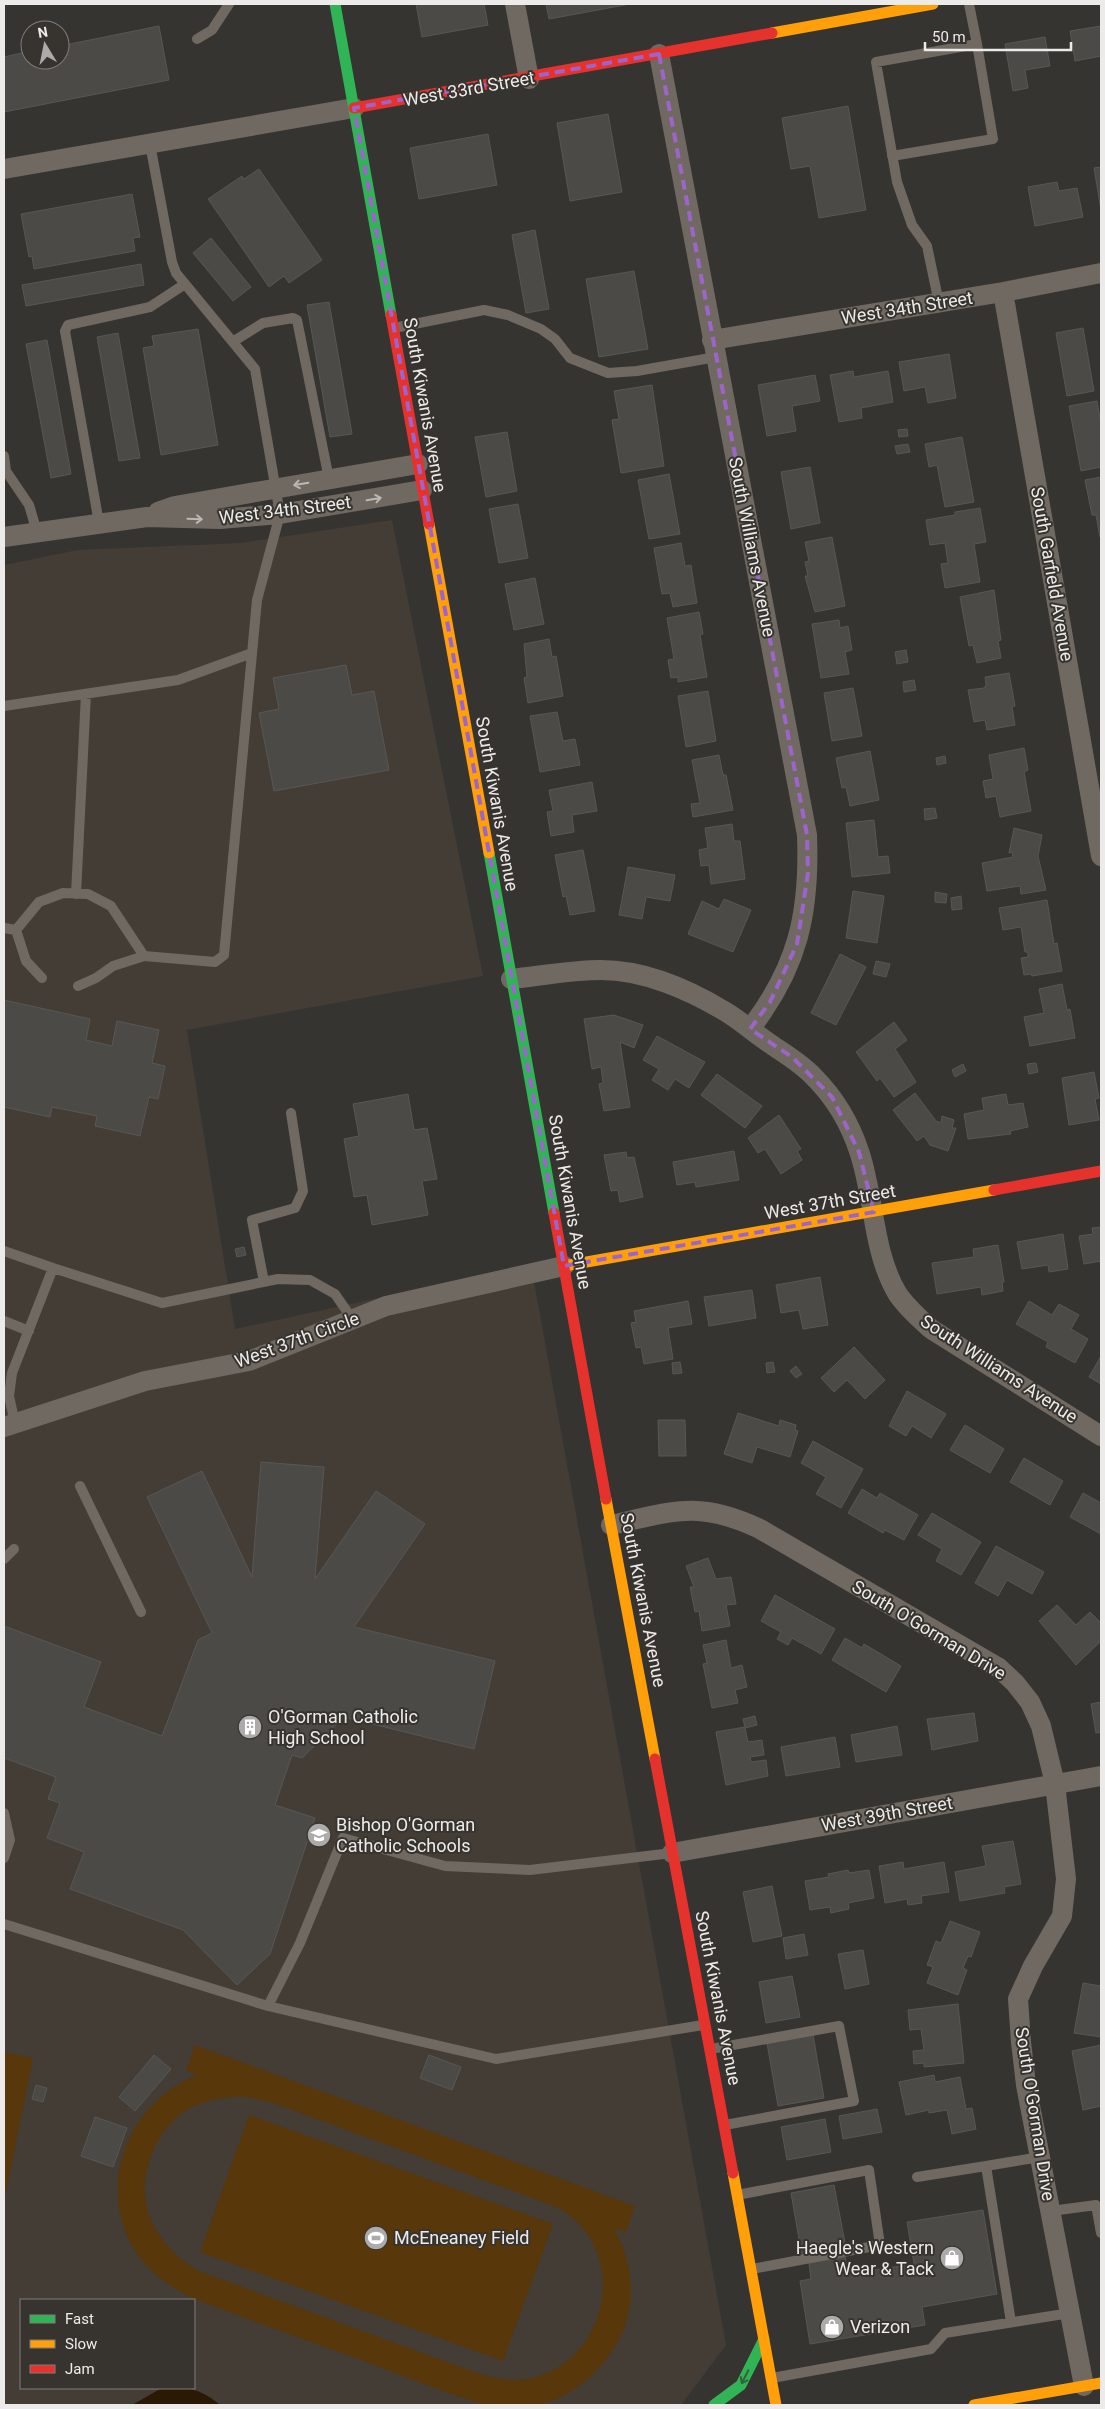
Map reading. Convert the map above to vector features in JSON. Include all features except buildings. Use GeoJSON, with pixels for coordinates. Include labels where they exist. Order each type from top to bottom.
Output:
{"type":"FeatureCollection","features":[{"type":"Feature","properties":{"kind":"main road","name":"South Kiwanis Avenue"},"geometry":{"type":"LineString","coordinates":[[335,4],[611,1525],[776,2405]]}},
{"type":"Feature","properties":{"kind":"main road","name":"West 33rd Street"},"geometry":{"type":"LineString","coordinates":[[354,108],[933,4]]}},
{"type":"Feature","properties":{"kind":"main road","name":"West 37th Street"},"geometry":{"type":"LineString","coordinates":[[564,1266],[1101,1171]]}},
{"type":"Feature","properties":{"kind":"main road"},"geometry":{"type":"LineString","coordinates":[[714,2405],[741,2385],[764,2339]]}},
{"type":"Feature","properties":{"kind":"main road"},"geometry":{"type":"LineString","coordinates":[[974,2405],[1093,2385]]}},
{"type":"Feature","properties":{"kind":"street"},"geometry":{"type":"LineString","coordinates":[[515,4],[528,78]]}},
{"type":"Feature","properties":{"kind":"street","name":"South Williams Avenue"},"geometry":{"type":"LineString","coordinates":[[660,54],[807,835],[808,873],[804,910],[797,944],[783,979],[770,1002],[750,1029]]}},
{"type":"Feature","properties":{"kind":"street","name":"West 33rd Street"},"geometry":{"type":"LineString","coordinates":[[4,170],[354,108]]}},
{"type":"Feature","properties":{"kind":"street","name":"West 34th Street"},"geometry":{"type":"LineString","coordinates":[[714,348],[1101,273]]}},
{"type":"Feature","properties":{"kind":"street","name":"South Garfield Avenue"},"geometry":{"type":"LineString","coordinates":[[1003,292],[1101,856]]}},
{"type":"Feature","properties":{"kind":"street","name":"West 34th Street"},"geometry":{"type":"LineString","coordinates":[[147,517],[175,506],[418,464]]}},
{"type":"Feature","properties":{"kind":"street","name":"West 34th Street"},"geometry":{"type":"LineString","coordinates":[[4,537],[147,517],[220,519],[280,514],[422,490]]}},
{"type":"Feature","properties":{"kind":"street","name":"South Williams Avenue"},"geometry":{"type":"LineString","coordinates":[[511,979],[602,970],[639,975],[700,997],[727,1012],[792,1057],[814,1076],[832,1097],[850,1127],[860,1152],[874,1212],[880,1253],[898,1294],[911,1311],[931,1329],[1101,1436]]}},
{"type":"Feature","properties":{"kind":"street","name":"West 37th Circle"},"geometry":{"type":"LineString","coordinates":[[10,1425],[145,1381],[249,1362],[386,1306],[564,1266]]}},
{"type":"Feature","properties":{"kind":"street","name":"South O'Gorman Drive"},"geometry":{"type":"LineString","coordinates":[[611,1525],[678,1510],[715,1512],[741,1520],[999,1668],[1015,1683],[1030,1702],[1041,1726],[1055,1784],[1066,1879],[1062,1916],[1033,1966],[1018,1999],[1024,2068],[1070,2313],[1093,2385]]}},
{"type":"Feature","properties":{"kind":"street","name":"West 39th Street"},"geometry":{"type":"LineString","coordinates":[[672,1853],[1101,1776]]}},
{"type":"Feature","properties":{"kind":"lane"},"geometry":{"type":"LineString","coordinates":[[197,39],[212,30],[229,4]]}},
{"type":"Feature","properties":{"kind":"lane"},"geometry":{"type":"LineString","coordinates":[[892,156],[993,138],[970,4]]}},
{"type":"Feature","properties":{"kind":"lane"},"geometry":{"type":"LineString","coordinates":[[939,303],[927,246],[912,225],[897,182],[876,62],[977,44]]}},
{"type":"Feature","properties":{"kind":"lane"},"geometry":{"type":"LineString","coordinates":[[78,986],[96,978],[113,966],[144,956],[215,962],[224,955],[257,600],[280,514],[255,368],[176,273],[172,262],[150,144]]}},
{"type":"Feature","properties":{"kind":"lane"},"geometry":{"type":"LineString","coordinates":[[99,523],[65,330],[68,325],[150,306],[185,284]]}},
{"type":"Feature","properties":{"kind":"lane"},"geometry":{"type":"LineString","coordinates":[[393,328],[484,310],[508,315],[541,328],[555,339],[570,358],[608,373],[637,371],[714,348]]}},
{"type":"Feature","properties":{"kind":"lane"},"geometry":{"type":"LineString","coordinates":[[234,341],[263,323],[293,318],[298,320],[329,479]]}},
{"type":"Feature","properties":{"kind":"lane"},"geometry":{"type":"LineString","coordinates":[[4,456],[6,471],[29,505],[37,532]]}},
{"type":"Feature","properties":{"kind":"lane"},"geometry":{"type":"LineString","coordinates":[[4,706],[178,680],[252,653]]}},
{"type":"Feature","properties":{"kind":"lane"},"geometry":{"type":"LineString","coordinates":[[76,894],[86,694]]}},
{"type":"Feature","properties":{"kind":"lane"},"geometry":{"type":"LineString","coordinates":[[16,930],[30,910],[39,902],[63,893],[88,894],[111,906],[144,956]]}},
{"type":"Feature","properties":{"kind":"lane"},"geometry":{"type":"LineString","coordinates":[[4,928],[16,930]]}},
{"type":"Feature","properties":{"kind":"lane"},"geometry":{"type":"LineString","coordinates":[[16,930],[26,961],[42,978]]}},
{"type":"Feature","properties":{"kind":"lane"},"geometry":{"type":"LineString","coordinates":[[264,1282],[252,1220],[296,1208],[303,1191],[291,1113]]}},
{"type":"Feature","properties":{"kind":"lane"},"geometry":{"type":"LineString","coordinates":[[4,1251],[162,1303],[278,1279],[310,1280],[335,1294],[353,1320]]}},
{"type":"Feature","properties":{"kind":"lane"},"geometry":{"type":"LineString","coordinates":[[10,1425],[9,1396],[12,1373],[53,1268]]}},
{"type":"Feature","properties":{"kind":"lane"},"geometry":{"type":"LineString","coordinates":[[4,1322],[29,1331]]}},
{"type":"Feature","properties":{"kind":"lane"},"geometry":{"type":"LineString","coordinates":[[80,1486],[141,1612]]}},
{"type":"Feature","properties":{"kind":"lane"},"geometry":{"type":"LineString","coordinates":[[4,1559],[14,1549]]}},
{"type":"Feature","properties":{"kind":"lane"},"geometry":{"type":"LineString","coordinates":[[4,1813],[10,1840],[4,1858]]}},
{"type":"Feature","properties":{"kind":"lane"},"geometry":{"type":"LineString","coordinates":[[268,2006],[300,1943],[343,1838],[446,1866],[504,1869],[530,1870],[672,1853]]}},
{"type":"Feature","properties":{"kind":"lane"},"geometry":{"type":"LineString","coordinates":[[4,1924],[268,2006],[496,2059],[705,2025]]}},
{"type":"Feature","properties":{"kind":"lane"},"geometry":{"type":"LineString","coordinates":[[710,2050],[839,2026],[854,2101],[724,2125]]}},
{"type":"Feature","properties":{"kind":"lane"},"geometry":{"type":"LineString","coordinates":[[916,2177],[1040,2156]]}},
{"type":"Feature","properties":{"kind":"lane"},"geometry":{"type":"LineString","coordinates":[[986,2166],[1012,2322]]}},
{"type":"Feature","properties":{"kind":"lane"},"geometry":{"type":"LineString","coordinates":[[737,2195],[869,2170],[880,2245],[751,2269]]}},
{"type":"Feature","properties":{"kind":"lane"},"geometry":{"type":"LineString","coordinates":[[1051,2211],[1096,2204],[1101,2233]]}},
{"type":"Feature","properties":{"kind":"lane"},"geometry":{"type":"LineString","coordinates":[[771,2378],[931,2349],[945,2333],[1070,2313]]}},
{"type":"Feature","properties":{"kind":"highlighted area"},"geometry":{"type":"Polygon","coordinates":[[[659,54],[807,835],[808,873],[797,944],[770,1002],[750,1029],[792,1057],[832,1097],[859,1152],[874,1212],[564,1266],[354,108],[659,54]]]}},
{"type":"Feature","properties":{"kind":"shaded area","name":"Bishop O'Gorman Catholic Schools"},"geometry":{"type":"Polygon","coordinates":[[[392,520],[483,976],[187,1030],[235,1329],[531,1265],[726,2345],[681,2405],[4,2405],[4,565],[78,550],[241,543],[392,520]]]}},
{"type":"Feature","properties":{"kind":"shaded area"},"geometry":{"type":"Polygon","coordinates":[[[195,2045],[635,2206],[626,2232],[614,2229],[629,2268],[631,2297],[625,2325],[613,2350],[596,2372],[563,2396],[531,2406],[496,2406],[436,2389],[211,2305],[186,2295],[164,2281],[154,2273],[134,2248],[122,2221],[118,2192],[121,2163],[131,2136],[147,2111],[169,2090],[197,2075],[186,2070],[195,2045]],[[247,2097],[215,2100],[188,2109],[175,2119],[164,2132],[155,2146],[149,2162],[145,2196],[148,2213],[164,2241],[186,2262],[199,2271],[480,2374],[508,2380],[529,2379],[561,2366],[580,2348],[593,2327],[601,2303],[602,2278],[597,2253],[585,2231],[565,2212],[552,2205],[270,2102],[247,2097]]]}},
{"type":"Feature","properties":{"kind":"shaded area"},"geometry":{"type":"Polygon","coordinates":[[[4,2052],[33,2058],[5,2197],[4,2197],[4,2052]]]}},
{"type":"Feature","properties":{"kind":"shaded area","name":"McEneaney Field"},"geometry":{"type":"Polygon","coordinates":[[[249,2115],[553,2224],[503,2361],[200,2252],[249,2115]]]}},
{"type":"Feature","properties":{"kind":"shaded area"},"geometry":{"type":"Polygon","coordinates":[[[160,2389],[192,2389],[220,2405],[132,2405],[160,2389]]]}},
{"type":"Feature","properties":{"kind":"traffic: fast"},"geometry":{"type":"LineString","coordinates":[[335,4],[391,315]]}},
{"type":"Feature","properties":{"kind":"traffic: fast"},"geometry":{"type":"LineString","coordinates":[[489,853],[554,1213]]}},
{"type":"Feature","properties":{"kind":"traffic: fast"},"geometry":{"type":"LineString","coordinates":[[714,2405],[741,2385],[764,2339]]}},
{"type":"Feature","properties":{"kind":"traffic: slow"},"geometry":{"type":"LineString","coordinates":[[772,33],[933,4]]}},
{"type":"Feature","properties":{"kind":"traffic: slow"},"geometry":{"type":"LineString","coordinates":[[429,524],[489,853]]}},
{"type":"Feature","properties":{"kind":"traffic: slow"},"geometry":{"type":"LineString","coordinates":[[564,1266],[994,1190]]}},
{"type":"Feature","properties":{"kind":"traffic: slow"},"geometry":{"type":"LineString","coordinates":[[606,1499],[655,1759]]}},
{"type":"Feature","properties":{"kind":"traffic: slow"},"geometry":{"type":"LineString","coordinates":[[733,2173],[776,2405]]}},
{"type":"Feature","properties":{"kind":"traffic: slow"},"geometry":{"type":"LineString","coordinates":[[974,2405],[1101,2383]]}},
{"type":"Feature","properties":{"kind":"traffic: jam"},"geometry":{"type":"LineString","coordinates":[[354,108],[772,33]]}},
{"type":"Feature","properties":{"kind":"traffic: jam"},"geometry":{"type":"LineString","coordinates":[[391,315],[429,524]]}},
{"type":"Feature","properties":{"kind":"traffic: jam"},"geometry":{"type":"LineString","coordinates":[[994,1190],[1101,1171]]}},
{"type":"Feature","properties":{"kind":"traffic: jam"},"geometry":{"type":"LineString","coordinates":[[554,1213],[606,1499]]}},
{"type":"Feature","properties":{"kind":"traffic: jam"},"geometry":{"type":"LineString","coordinates":[[655,1759],[733,2173]]}},
{"type":"Feature","properties":{"kind":"place","name":"O'Gorman Catholic High School"},"geometry":{"type":"Point","coordinates":[250,1727]}},
{"type":"Feature","properties":{"kind":"place","name":"Bishop O'Gorman Catholic Schools"},"geometry":{"type":"Point","coordinates":[319,1835]}},
{"type":"Feature","properties":{"kind":"place","name":"McEneaney Field"},"geometry":{"type":"Point","coordinates":[376,2238]}},
{"type":"Feature","properties":{"kind":"place","name":"Haegle's Western Wear & Tack"},"geometry":{"type":"Point","coordinates":[952,2258]}},
{"type":"Feature","properties":{"kind":"place","name":"Verizon"},"geometry":{"type":"Point","coordinates":[832,2327]}}]}
